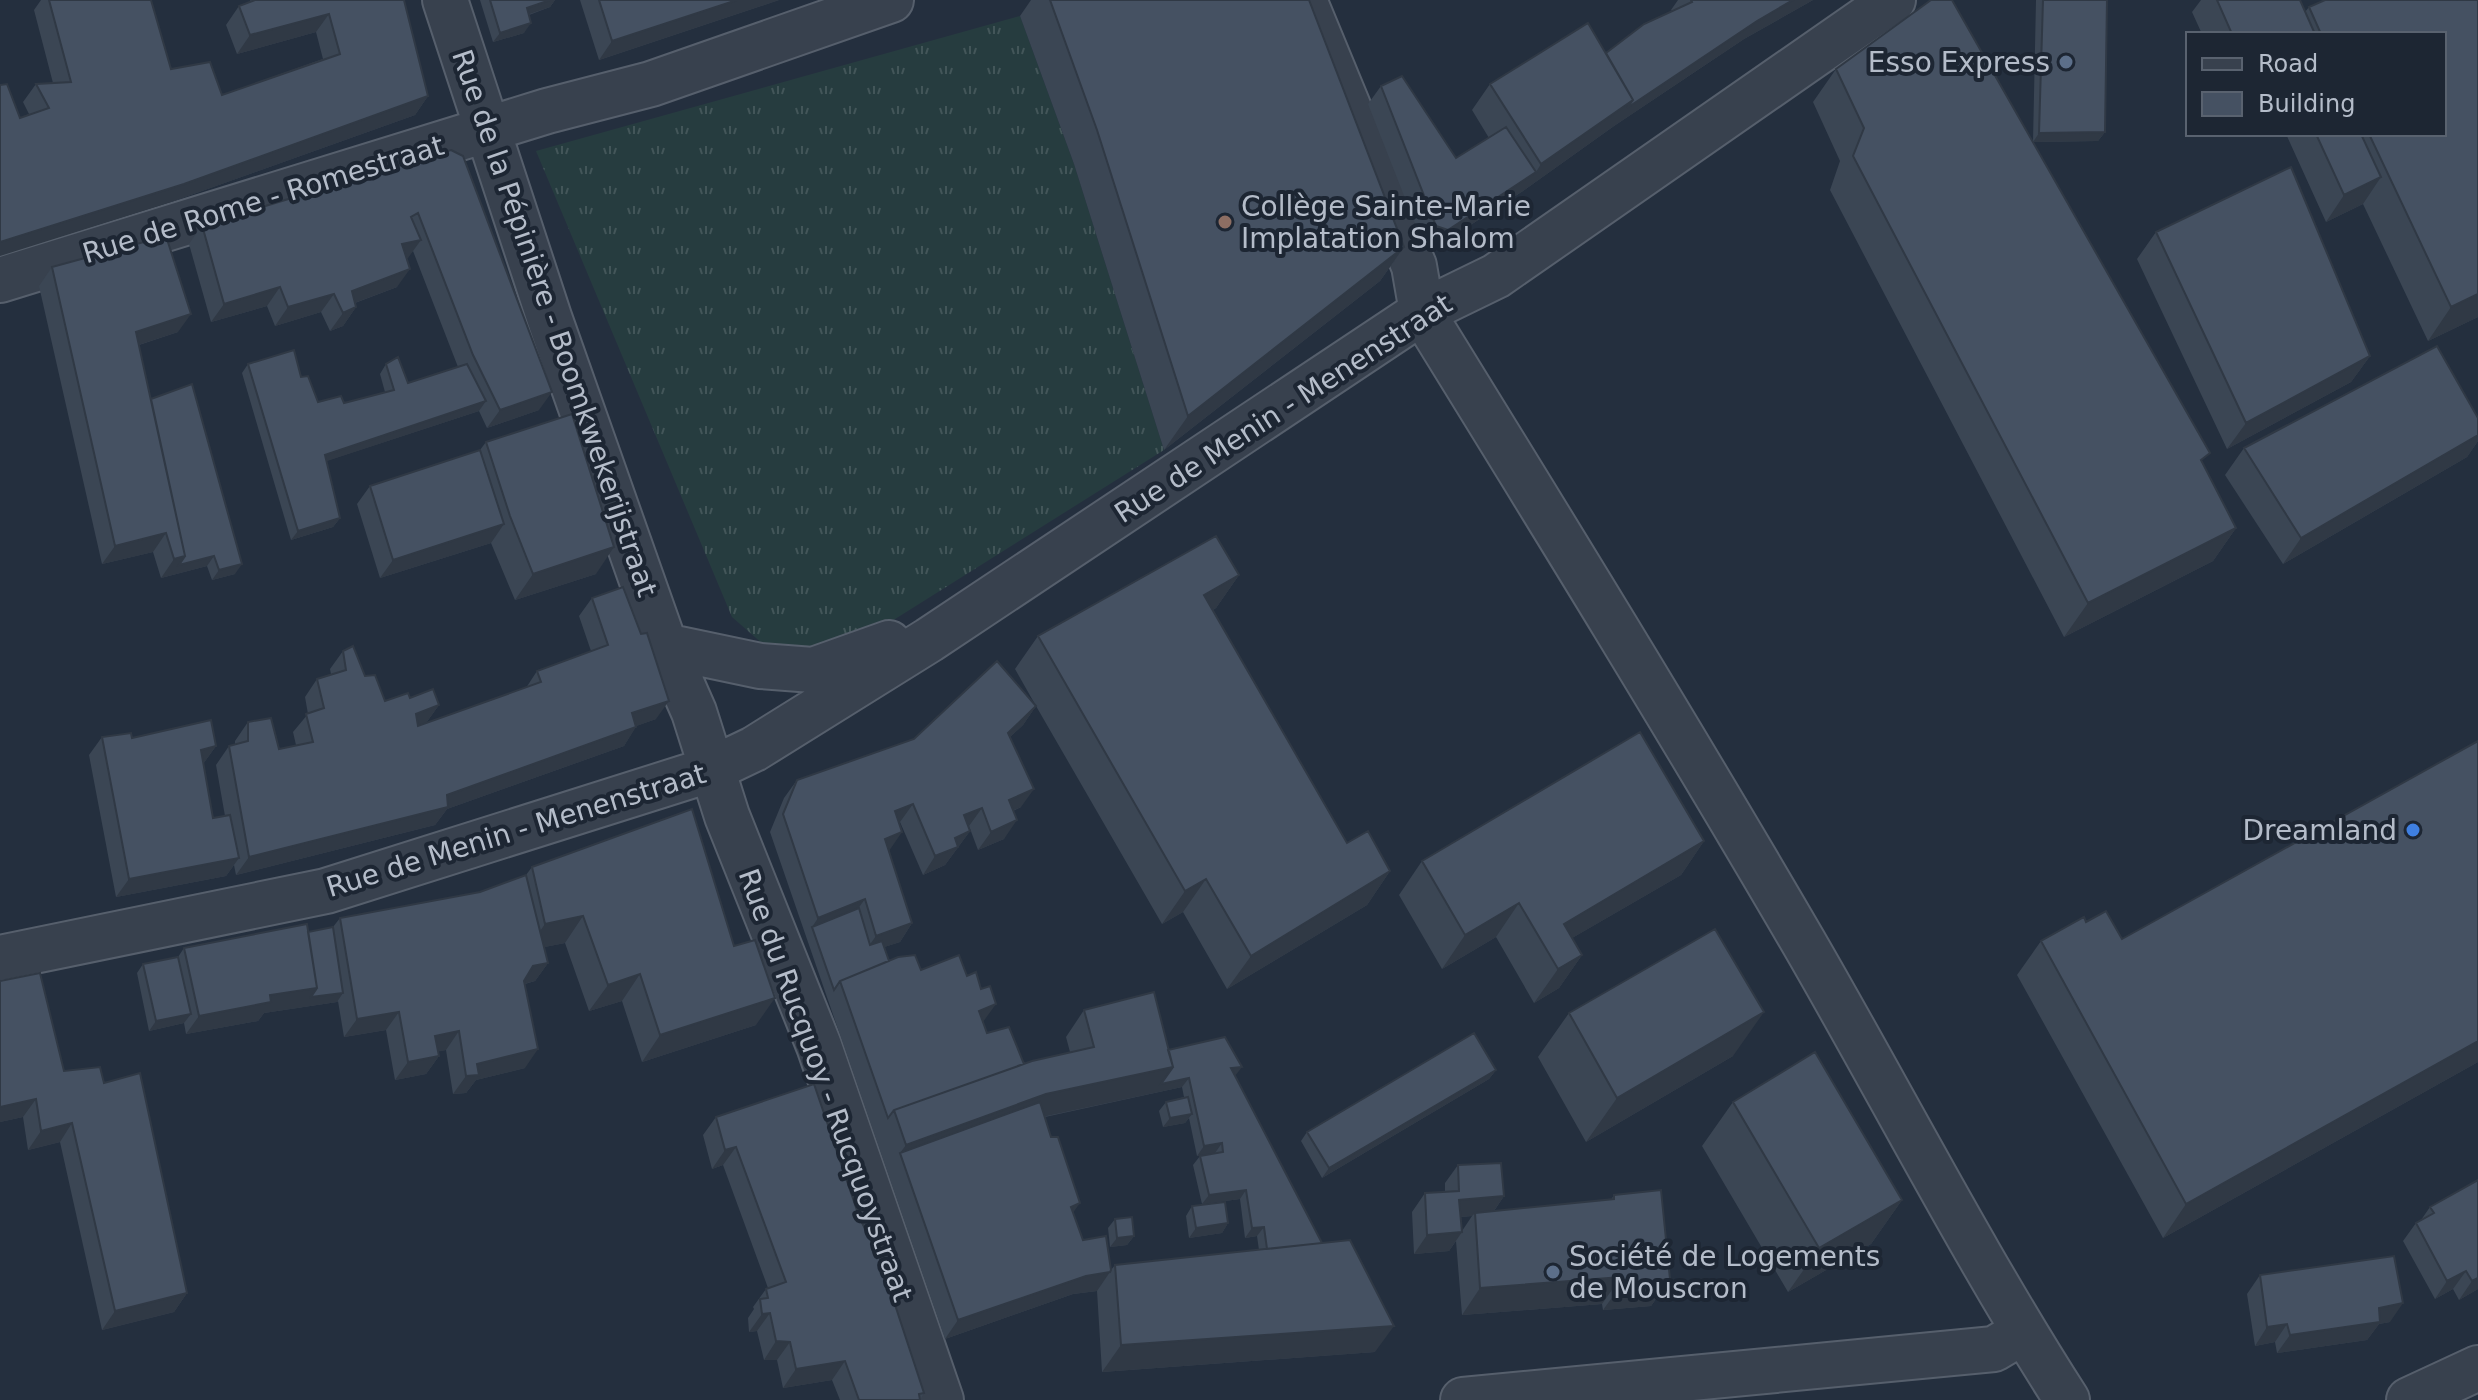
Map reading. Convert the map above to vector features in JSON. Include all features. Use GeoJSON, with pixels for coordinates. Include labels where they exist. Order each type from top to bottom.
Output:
{"type":"FeatureCollection","features":[{"type":"Feature","properties":{"kind":"street","name":"Rue de la Pépinière - Boomkwekerijstraat"},"geometry":{"type":"LineString","coordinates":[[445,0],[665,646],[694,712],[712,769]]}},
{"type":"Feature","properties":{"kind":"street","name":"Rue de Rome - Romestraat"},"geometry":{"type":"LineString","coordinates":[[0,280],[487,130],[651,84],[891,0]]}},
{"type":"Feature","properties":{"kind":"street"},"geometry":{"type":"LineString","coordinates":[[1304,0],[1414,266],[1422,312],[1615,620],[1813,959],[2024,1331],[2067,1400]]}},
{"type":"Feature","properties":{"kind":"street","name":"Rue de Menin - Menenstraat"},"geometry":{"type":"LineString","coordinates":[[0,958],[326,891],[712,769],[754,749],[929,640],[1422,312],[1496,276],[1893,0]]}},
{"type":"Feature","properties":{"kind":"street","name":"Rue de Menin - Menenstraat"},"geometry":{"type":"LineString","coordinates":[[665,646],[760,666],[813,670],[870,652],[989,598]]}},
{"type":"Feature","properties":{"kind":"street","name":"Rue du Rucquoy - Rucquoystraat"},"geometry":{"type":"LineString","coordinates":[[712,769],[727,816],[819,1046],[941,1400]]}},
{"type":"Feature","properties":{"kind":"street"},"geometry":{"type":"LineString","coordinates":[[1463,1400],[1994,1349],[2024,1331]]}},
{"type":"Feature","properties":{"kind":"street"},"geometry":{"type":"LineString","coordinates":[[2409,1400],[2478,1368]]}},
{"type":"Feature","properties":{"kind":"green space"},"geometry":{"type":"Polygon","coordinates":[[[1020,16],[1074,164],[1164,450],[849,648],[765,646],[732,617],[536,151],[1020,16]]]}},
{"type":"Feature","properties":{"kind":"building"},"geometry":{"type":"Polygon","coordinates":[[[49,0],[151,0],[171,69],[210,62],[222,95],[340,54],[329,14],[250,35],[239,6],[255,0],[404,0],[428,96],[184,184],[0,242],[0,85],[7,84],[20,118],[49,108],[36,84],[71,82],[49,0]]]}},
{"type":"Feature","properties":{"kind":"building"},"geometry":{"type":"Polygon","coordinates":[[[490,0],[550,0],[527,8],[531,23],[500,33],[490,0]]]}},
{"type":"Feature","properties":{"kind":"building"},"geometry":{"type":"Polygon","coordinates":[[[599,0],[737,0],[612,41],[599,0]]]}},
{"type":"Feature","properties":{"kind":"building","name":"Collège Sainte-Marie Implatation Shalom"},"geometry":{"type":"Polygon","coordinates":[[[1050,0],[1309,0],[1404,247],[1188,416],[1097,130],[1050,0]]]}},
{"type":"Feature","properties":{"kind":"building"},"geometry":{"type":"Polygon","coordinates":[[[1691,0],[1793,0],[1627,108],[1633,100],[1606,53],[1644,24],[1691,0]]]}},
{"type":"Feature","properties":{"kind":"building"},"geometry":{"type":"Polygon","coordinates":[[[1931,0],[1952,0],[2210,453],[2201,460],[2236,528],[2088,603],[1853,156],[1864,128],[1836,69],[1931,0]]]}},
{"type":"Feature","properties":{"kind":"building"},"geometry":{"type":"Polygon","coordinates":[[[2043,0],[2107,0],[2105,132],[2039,133],[2043,0]]]}},
{"type":"Feature","properties":{"kind":"building"},"geometry":{"type":"Polygon","coordinates":[[[2217,0],[2300,0],[2314,32],[2231,32],[2217,0]]]}},
{"type":"Feature","properties":{"kind":"building"},"geometry":{"type":"Polygon","coordinates":[[[2325,0],[2478,0],[2478,294],[2451,307],[2370,136],[2446,136],[2446,32],[2320,32],[2309,7],[2325,0]]]}},
{"type":"Feature","properties":{"kind":"building"},"geometry":{"type":"Polygon","coordinates":[[[1588,23],[1633,100],[1541,164],[1490,84],[1588,23]]]}},
{"type":"Feature","properties":{"kind":"building"},"geometry":{"type":"Polygon","coordinates":[[[1402,76],[1456,158],[1506,127],[1536,172],[1448,230],[1436,226],[1381,86],[1402,76]]]}},
{"type":"Feature","properties":{"kind":"building"},"geometry":{"type":"Polygon","coordinates":[[[2317,136],[2362,136],[2381,177],[2344,195],[2317,136]]]}},
{"type":"Feature","properties":{"kind":"building"},"geometry":{"type":"Polygon","coordinates":[[[451,150],[463,156],[552,392],[500,410],[473,355],[418,213],[411,217],[421,240],[402,244],[410,269],[352,291],[356,307],[343,313],[334,294],[288,307],[280,287],[224,304],[202,225],[451,150]]]}},
{"type":"Feature","properties":{"kind":"building"},"geometry":{"type":"Polygon","coordinates":[[[2291,167],[2370,356],[2246,423],[2156,232],[2291,167]]]}},
{"type":"Feature","properties":{"kind":"building"},"geometry":{"type":"Polygon","coordinates":[[[166,236],[191,314],[136,332],[185,556],[174,559],[166,533],[115,546],[52,267],[166,236]]]}},
{"type":"Feature","properties":{"kind":"building"},"geometry":{"type":"Polygon","coordinates":[[[2437,346],[2478,418],[2478,435],[2301,538],[2244,448],[2437,346]]]}},
{"type":"Feature","properties":{"kind":"building"},"geometry":{"type":"Polygon","coordinates":[[[294,350],[301,377],[308,376],[318,402],[341,396],[344,403],[394,390],[386,364],[398,357],[408,383],[467,364],[486,401],[325,455],[340,518],[298,531],[248,364],[294,350]]]}},
{"type":"Feature","properties":{"kind":"building"},"geometry":{"type":"Polygon","coordinates":[[[192,384],[242,564],[219,570],[214,556],[179,565],[185,556],[151,399],[192,384]]]}},
{"type":"Feature","properties":{"kind":"building"},"geometry":{"type":"Polygon","coordinates":[[[572,414],[614,547],[533,574],[486,442],[572,414]]]}},
{"type":"Feature","properties":{"kind":"building"},"geometry":{"type":"Polygon","coordinates":[[[480,450],[504,524],[393,560],[370,486],[480,450]]]}},
{"type":"Feature","properties":{"kind":"building"},"geometry":{"type":"Polygon","coordinates":[[[1216,536],[1239,575],[1204,595],[1347,843],[1368,831],[1390,871],[1251,956],[1206,879],[1185,891],[1038,636],[1216,536]]]}},
{"type":"Feature","properties":{"kind":"building"},"geometry":{"type":"Polygon","coordinates":[[[623,587],[641,634],[647,633],[669,701],[632,713],[636,727],[447,795],[448,807],[249,857],[229,746],[248,741],[248,722],[271,718],[279,749],[313,742],[306,714],[324,708],[317,679],[346,670],[343,651],[353,646],[365,676],[375,675],[385,701],[408,693],[410,698],[433,689],[439,705],[416,714],[418,726],[541,682],[537,671],[608,645],[592,598],[623,587]]]}},
{"type":"Feature","properties":{"kind":"building"},"geometry":{"type":"Polygon","coordinates":[[[997,661],[1036,706],[1008,733],[1034,789],[1009,800],[1017,820],[991,832],[982,808],[964,815],[970,831],[955,838],[958,847],[935,856],[913,804],[895,811],[902,832],[885,839],[912,923],[876,936],[865,899],[818,918],[783,814],[797,780],[914,739],[997,661]]]}},
{"type":"Feature","properties":{"kind":"building"},"geometry":{"type":"Polygon","coordinates":[[[211,720],[216,746],[201,750],[213,818],[230,815],[239,858],[129,879],[102,737],[131,733],[132,738],[211,720]]]}},
{"type":"Feature","properties":{"kind":"building"},"geometry":{"type":"Polygon","coordinates":[[[1640,732],[1704,841],[1564,924],[1582,955],[1558,969],[1519,903],[1465,935],[1422,861],[1640,732]]]}},
{"type":"Feature","properties":{"kind":"building"},"geometry":{"type":"Polygon","coordinates":[[[2478,741],[2478,1041],[2186,1204],[2041,941],[2084,917],[2086,922],[2106,911],[2122,939],[2478,741]]]}},
{"type":"Feature","properties":{"kind":"building"},"geometry":{"type":"Polygon","coordinates":[[[692,809],[734,946],[755,940],[775,998],[660,1035],[640,974],[608,985],[583,916],[545,924],[532,867],[692,809]]]}},
{"type":"Feature","properties":{"kind":"building"},"geometry":{"type":"Polygon","coordinates":[[[526,875],[548,963],[533,966],[524,981],[538,1049],[477,1064],[479,1075],[466,1076],[459,1031],[435,1036],[439,1056],[408,1062],[399,1012],[357,1019],[340,918],[480,892],[526,875]]]}},
{"type":"Feature","properties":{"kind":"building"},"geometry":{"type":"Polygon","coordinates":[[[859,908],[870,945],[882,941],[889,961],[840,981],[834,990],[812,927],[859,908]]]}},
{"type":"Feature","properties":{"kind":"building"},"geometry":{"type":"Polygon","coordinates":[[[307,924],[317,988],[270,995],[271,1002],[199,1016],[184,948],[307,924]]]}},
{"type":"Feature","properties":{"kind":"building"},"geometry":{"type":"Polygon","coordinates":[[[333,927],[343,993],[311,997],[317,988],[308,932],[333,927]]]}},
{"type":"Feature","properties":{"kind":"building"},"geometry":{"type":"Polygon","coordinates":[[[1715,929],[1764,1012],[1617,1098],[1569,1013],[1715,929]]]}},
{"type":"Feature","properties":{"kind":"building"},"geometry":{"type":"Polygon","coordinates":[[[915,955],[921,970],[959,955],[967,976],[976,972],[981,989],[990,986],[996,1004],[979,1011],[987,1033],[1009,1027],[1024,1064],[894,1110],[888,1118],[840,981],[898,957],[915,955]]]}},
{"type":"Feature","properties":{"kind":"building"},"geometry":{"type":"Polygon","coordinates":[[[178,957],[191,1014],[156,1021],[143,964],[178,957]]]}},
{"type":"Feature","properties":{"kind":"building"},"geometry":{"type":"Polygon","coordinates":[[[40,973],[64,1071],[100,1067],[104,1083],[140,1073],[187,1293],[115,1311],[72,1123],[41,1131],[36,1099],[0,1107],[0,981],[40,973]]]}},
{"type":"Feature","properties":{"kind":"building"},"geometry":{"type":"Polygon","coordinates":[[[1154,992],[1173,1067],[1046,1094],[906,1145],[894,1110],[1032,1061],[1094,1047],[1084,1010],[1154,992]]]}},
{"type":"Feature","properties":{"kind":"building"},"geometry":{"type":"Polygon","coordinates":[[[1474,1033],[1496,1070],[1329,1168],[1307,1132],[1474,1033]]]}},
{"type":"Feature","properties":{"kind":"building"},"geometry":{"type":"Polygon","coordinates":[[[1225,1037],[1242,1067],[1231,1068],[1322,1243],[1267,1249],[1264,1227],[1252,1228],[1246,1190],[1209,1195],[1200,1156],[1223,1152],[1222,1143],[1204,1146],[1189,1078],[1161,1084],[1173,1067],[1168,1050],[1225,1037]]]}},
{"type":"Feature","properties":{"kind":"building"},"geometry":{"type":"Polygon","coordinates":[[[1815,1052],[1902,1200],[1819,1248],[1733,1102],[1815,1052]]]}},
{"type":"Feature","properties":{"kind":"building"},"geometry":{"type":"Polygon","coordinates":[[[814,1084],[860,1219],[878,1253],[924,1393],[919,1394],[920,1400],[859,1400],[845,1361],[796,1369],[790,1342],[776,1341],[770,1313],[762,1314],[760,1299],[768,1298],[766,1289],[786,1282],[736,1147],[725,1150],[716,1117],[814,1084]]]}},
{"type":"Feature","properties":{"kind":"building"},"geometry":{"type":"Polygon","coordinates":[[[1188,1097],[1192,1114],[1170,1118],[1166,1102],[1188,1097]]]}},
{"type":"Feature","properties":{"kind":"building"},"geometry":{"type":"Polygon","coordinates":[[[1040,1102],[1051,1137],[1058,1137],[1080,1203],[1071,1207],[1083,1240],[1106,1236],[1111,1270],[958,1320],[900,1153],[1040,1102]]]}},
{"type":"Feature","properties":{"kind":"building"},"geometry":{"type":"Polygon","coordinates":[[[1501,1163],[1504,1196],[1459,1200],[1462,1232],[1427,1235],[1425,1193],[1459,1191],[1458,1165],[1501,1163]]]}},
{"type":"Feature","properties":{"kind":"building"},"geometry":{"type":"Polygon","coordinates":[[[2478,1180],[2478,1278],[2472,1281],[2466,1271],[2447,1281],[2416,1223],[2434,1213],[2430,1207],[2478,1180]]]}},
{"type":"Feature","properties":{"kind":"building","name":"Société de Logements de Mouscron"},"geometry":{"type":"Polygon","coordinates":[[[1661,1190],[1670,1279],[1622,1284],[1621,1277],[1480,1288],[1475,1213],[1614,1199],[1614,1195],[1661,1190]]]}},
{"type":"Feature","properties":{"kind":"building"},"geometry":{"type":"Polygon","coordinates":[[[1225,1202],[1228,1223],[1196,1228],[1192,1206],[1225,1202]]]}},
{"type":"Feature","properties":{"kind":"building"},"geometry":{"type":"Polygon","coordinates":[[[1132,1217],[1134,1236],[1117,1238],[1115,1219],[1132,1217]]]}},
{"type":"Feature","properties":{"kind":"building"},"geometry":{"type":"Polygon","coordinates":[[[1350,1240],[1394,1326],[1121,1345],[1115,1265],[1350,1240]]]}},
{"type":"Feature","properties":{"kind":"building"},"geometry":{"type":"Polygon","coordinates":[[[2394,1256],[2403,1303],[2379,1308],[2380,1322],[2290,1335],[2287,1324],[2267,1327],[2260,1275],[2394,1256]]]}},
{"type":"Feature","properties":{"kind":"place","name":"Esso Express"},"geometry":{"type":"Point","coordinates":[2066,62]}},
{"type":"Feature","properties":{"kind":"place","name":"Collège Sainte-Marie Implatation Shalom"},"geometry":{"type":"Point","coordinates":[1225,222]}},
{"type":"Feature","properties":{"kind":"place","name":"Dreamland"},"geometry":{"type":"Point","coordinates":[2413,830]}},
{"type":"Feature","properties":{"kind":"place","name":"Société de Logements de Mouscron"},"geometry":{"type":"Point","coordinates":[1553,1272]}}]}
